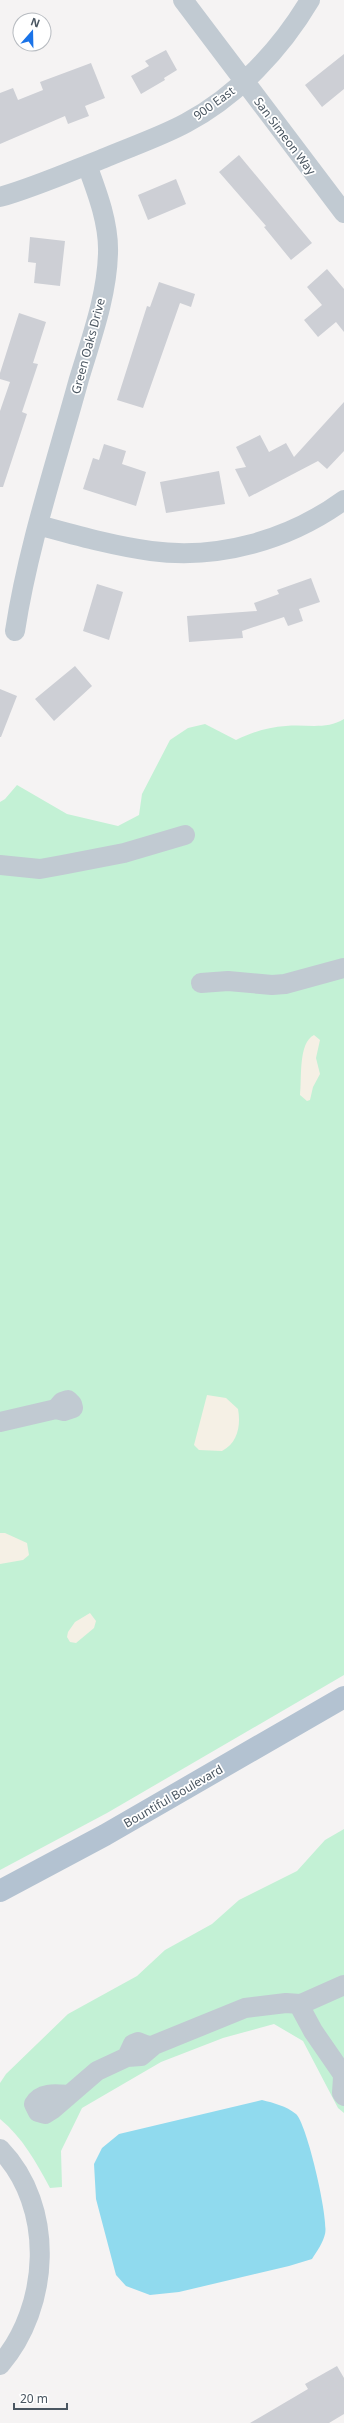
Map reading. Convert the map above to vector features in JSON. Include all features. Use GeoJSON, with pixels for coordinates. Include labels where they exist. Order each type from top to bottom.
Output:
{"type":"FeatureCollection","features":[{"type":"Feature","properties":{"kind":"main road","name":"Bountiful Boulevard"},"geometry":{"type":"LineString","coordinates":[[0,1891],[105,1835],[344,1697]]}},
{"type":"Feature","properties":{"kind":"street","name":"San Simeon Way"},"geometry":{"type":"LineString","coordinates":[[183,0],[344,214]]}},
{"type":"Feature","properties":{"kind":"street","name":"900 East"},"geometry":{"type":"LineString","coordinates":[[0,197],[87,165],[188,123],[244,81],[281,42],[310,0]]}},
{"type":"Feature","properties":{"kind":"street","name":"Green Oaks Drive"},"geometry":{"type":"LineString","coordinates":[[15,631],[22,584],[96,321],[106,273],[108,252],[107,233],[87,165]]}},
{"type":"Feature","properties":{"kind":"street"},"geometry":{"type":"LineString","coordinates":[[38,526],[152,551],[211,551],[239,547],[290,531],[344,500]]}},
{"type":"Feature","properties":{"kind":"street"},"geometry":{"type":"LineString","coordinates":[[0,865],[40,868],[62,865],[124,853],[185,835]]}},
{"type":"Feature","properties":{"kind":"street"},"geometry":{"type":"LineString","coordinates":[[201,983],[228,981],[272,985],[285,984],[344,968]]}},
{"type":"Feature","properties":{"kind":"street"},"geometry":{"type":"LineString","coordinates":[[0,1422],[56,1409]]}},
{"type":"Feature","properties":{"kind":"street"},"geometry":{"type":"LineString","coordinates":[[68,2095],[97,2071],[127,2057],[141,2056],[154,2046],[245,2008],[286,2003],[300,2004],[344,1985]]}},
{"type":"Feature","properties":{"kind":"street"},"geometry":{"type":"LineString","coordinates":[[300,2004],[313,2031],[342,2074]]}},
{"type":"Feature","properties":{"kind":"street"},"geometry":{"type":"LineString","coordinates":[[0,2149],[15,2170],[31,2205],[36,2225],[40,2261],[38,2281],[28,2320],[19,2338],[0,2365]]}},
{"type":"Feature","properties":{"kind":"green space"},"geometry":{"type":"Polygon","coordinates":[[[344,719],[344,1675],[107,1813],[0,1870],[0,802],[5,799],[17,785],[67,814],[118,826],[139,815],[142,794],[170,740],[188,728],[205,724],[236,740],[255,732],[273,727],[323,726],[344,719]]]}},
{"type":"Feature","properties":{"kind":"green space"},"geometry":{"type":"Polygon","coordinates":[[[344,1829],[344,2113],[338,2108],[303,2041],[274,2024],[223,2038],[161,2062],[82,2108],[61,2151],[62,2187],[50,2188],[22,2142],[0,2119],[0,2083],[6,2074],[68,2014],[137,1976],[165,1950],[212,1924],[239,1900],[297,1871],[325,1840],[344,1829]]]}},
{"type":"Feature","properties":{"kind":"sand"},"geometry":{"type":"Polygon","coordinates":[[[314,1035],[320,1040],[316,1058],[320,1074],[313,1087],[310,1100],[307,1101],[300,1095],[302,1062],[305,1045],[314,1035]]]}},
{"type":"Feature","properties":{"kind":"sand"},"geometry":{"type":"Polygon","coordinates":[[[207,1395],[226,1398],[238,1409],[239,1421],[237,1433],[232,1443],[222,1451],[199,1450],[194,1445],[207,1395]]]}},
{"type":"Feature","properties":{"kind":"sand"},"geometry":{"type":"Polygon","coordinates":[[[0,1533],[5,1533],[27,1543],[29,1555],[23,1560],[0,1564],[0,1533]]]}},
{"type":"Feature","properties":{"kind":"sand"},"geometry":{"type":"Polygon","coordinates":[[[90,1613],[96,1621],[94,1628],[76,1643],[70,1642],[67,1637],[68,1632],[75,1622],[90,1613]]]}},
{"type":"Feature","properties":{"kind":"water"},"geometry":{"type":"Polygon","coordinates":[[[262,2100],[284,2107],[296,2114],[301,2121],[306,2135],[316,2172],[324,2210],[325,2225],[323,2241],[312,2259],[289,2266],[179,2292],[150,2295],[126,2286],[116,2275],[96,2199],[94,2164],[102,2148],[119,2134],[262,2100]]]}},
{"type":"Feature","properties":{"kind":"building"},"geometry":{"type":"Polygon","coordinates":[[[166,50],[177,70],[164,78],[165,80],[141,94],[131,76],[149,66],[145,61],[166,50]]]}},
{"type":"Feature","properties":{"kind":"building"},"geometry":{"type":"Polygon","coordinates":[[[344,54],[344,89],[322,107],[305,85],[344,54]]]}},
{"type":"Feature","properties":{"kind":"building"},"geometry":{"type":"Polygon","coordinates":[[[91,63],[105,98],[85,106],[89,116],[68,124],[65,116],[0,144],[0,93],[13,88],[18,100],[43,90],[40,82],[91,63]]]}},
{"type":"Feature","properties":{"kind":"building"},"geometry":{"type":"Polygon","coordinates":[[[239,155],[312,243],[291,260],[264,227],[266,226],[219,172],[239,155]]]}},
{"type":"Feature","properties":{"kind":"building"},"geometry":{"type":"Polygon","coordinates":[[[176,179],[186,204],[148,220],[138,195],[176,179]]]}},
{"type":"Feature","properties":{"kind":"building"},"geometry":{"type":"Polygon","coordinates":[[[30,237],[65,241],[60,286],[34,283],[36,263],[28,262],[30,237]]]}},
{"type":"Feature","properties":{"kind":"building"},"geometry":{"type":"Polygon","coordinates":[[[327,269],[344,289],[344,332],[336,322],[318,337],[304,320],[322,305],[307,287],[327,269]]]}},
{"type":"Feature","properties":{"kind":"building"},"geometry":{"type":"Polygon","coordinates":[[[159,282],[195,294],[191,307],[180,303],[143,408],[117,400],[147,306],[150,307],[159,282]]]}},
{"type":"Feature","properties":{"kind":"building"},"geometry":{"type":"Polygon","coordinates":[[[19,313],[46,322],[33,363],[38,364],[22,412],[27,414],[3,487],[0,487],[0,411],[10,382],[0,379],[0,373],[19,313]]]}},
{"type":"Feature","properties":{"kind":"building"},"geometry":{"type":"Polygon","coordinates":[[[344,402],[344,451],[327,469],[318,461],[249,497],[235,469],[246,467],[236,447],[260,435],[269,452],[286,443],[294,457],[344,402]]]}},
{"type":"Feature","properties":{"kind":"building"},"geometry":{"type":"Polygon","coordinates":[[[104,444],[126,451],[122,464],[146,472],[136,506],[83,489],[93,458],[99,460],[104,444]]]}},
{"type":"Feature","properties":{"kind":"building"},"geometry":{"type":"Polygon","coordinates":[[[219,471],[225,504],[166,513],[160,482],[219,471]]]}},
{"type":"Feature","properties":{"kind":"building"},"geometry":{"type":"Polygon","coordinates":[[[311,578],[320,602],[299,609],[303,621],[288,626],[284,617],[242,631],[243,638],[189,642],[187,616],[257,611],[254,603],[279,594],[277,590],[311,578]]]}},
{"type":"Feature","properties":{"kind":"building"},"geometry":{"type":"Polygon","coordinates":[[[97,584],[123,592],[109,640],[83,631],[97,584]]]}},
{"type":"Feature","properties":{"kind":"building"},"geometry":{"type":"Polygon","coordinates":[[[75,666],[92,686],[54,721],[35,699],[75,666]]]}},
{"type":"Feature","properties":{"kind":"building"},"geometry":{"type":"Polygon","coordinates":[[[0,689],[17,696],[1,737],[0,737],[0,689]]]}},
{"type":"Feature","properties":{"kind":"building"},"geometry":{"type":"Polygon","coordinates":[[[337,2366],[344,2378],[344,2414],[329,2423],[250,2423],[308,2389],[305,2384],[337,2366]]]}}]}
